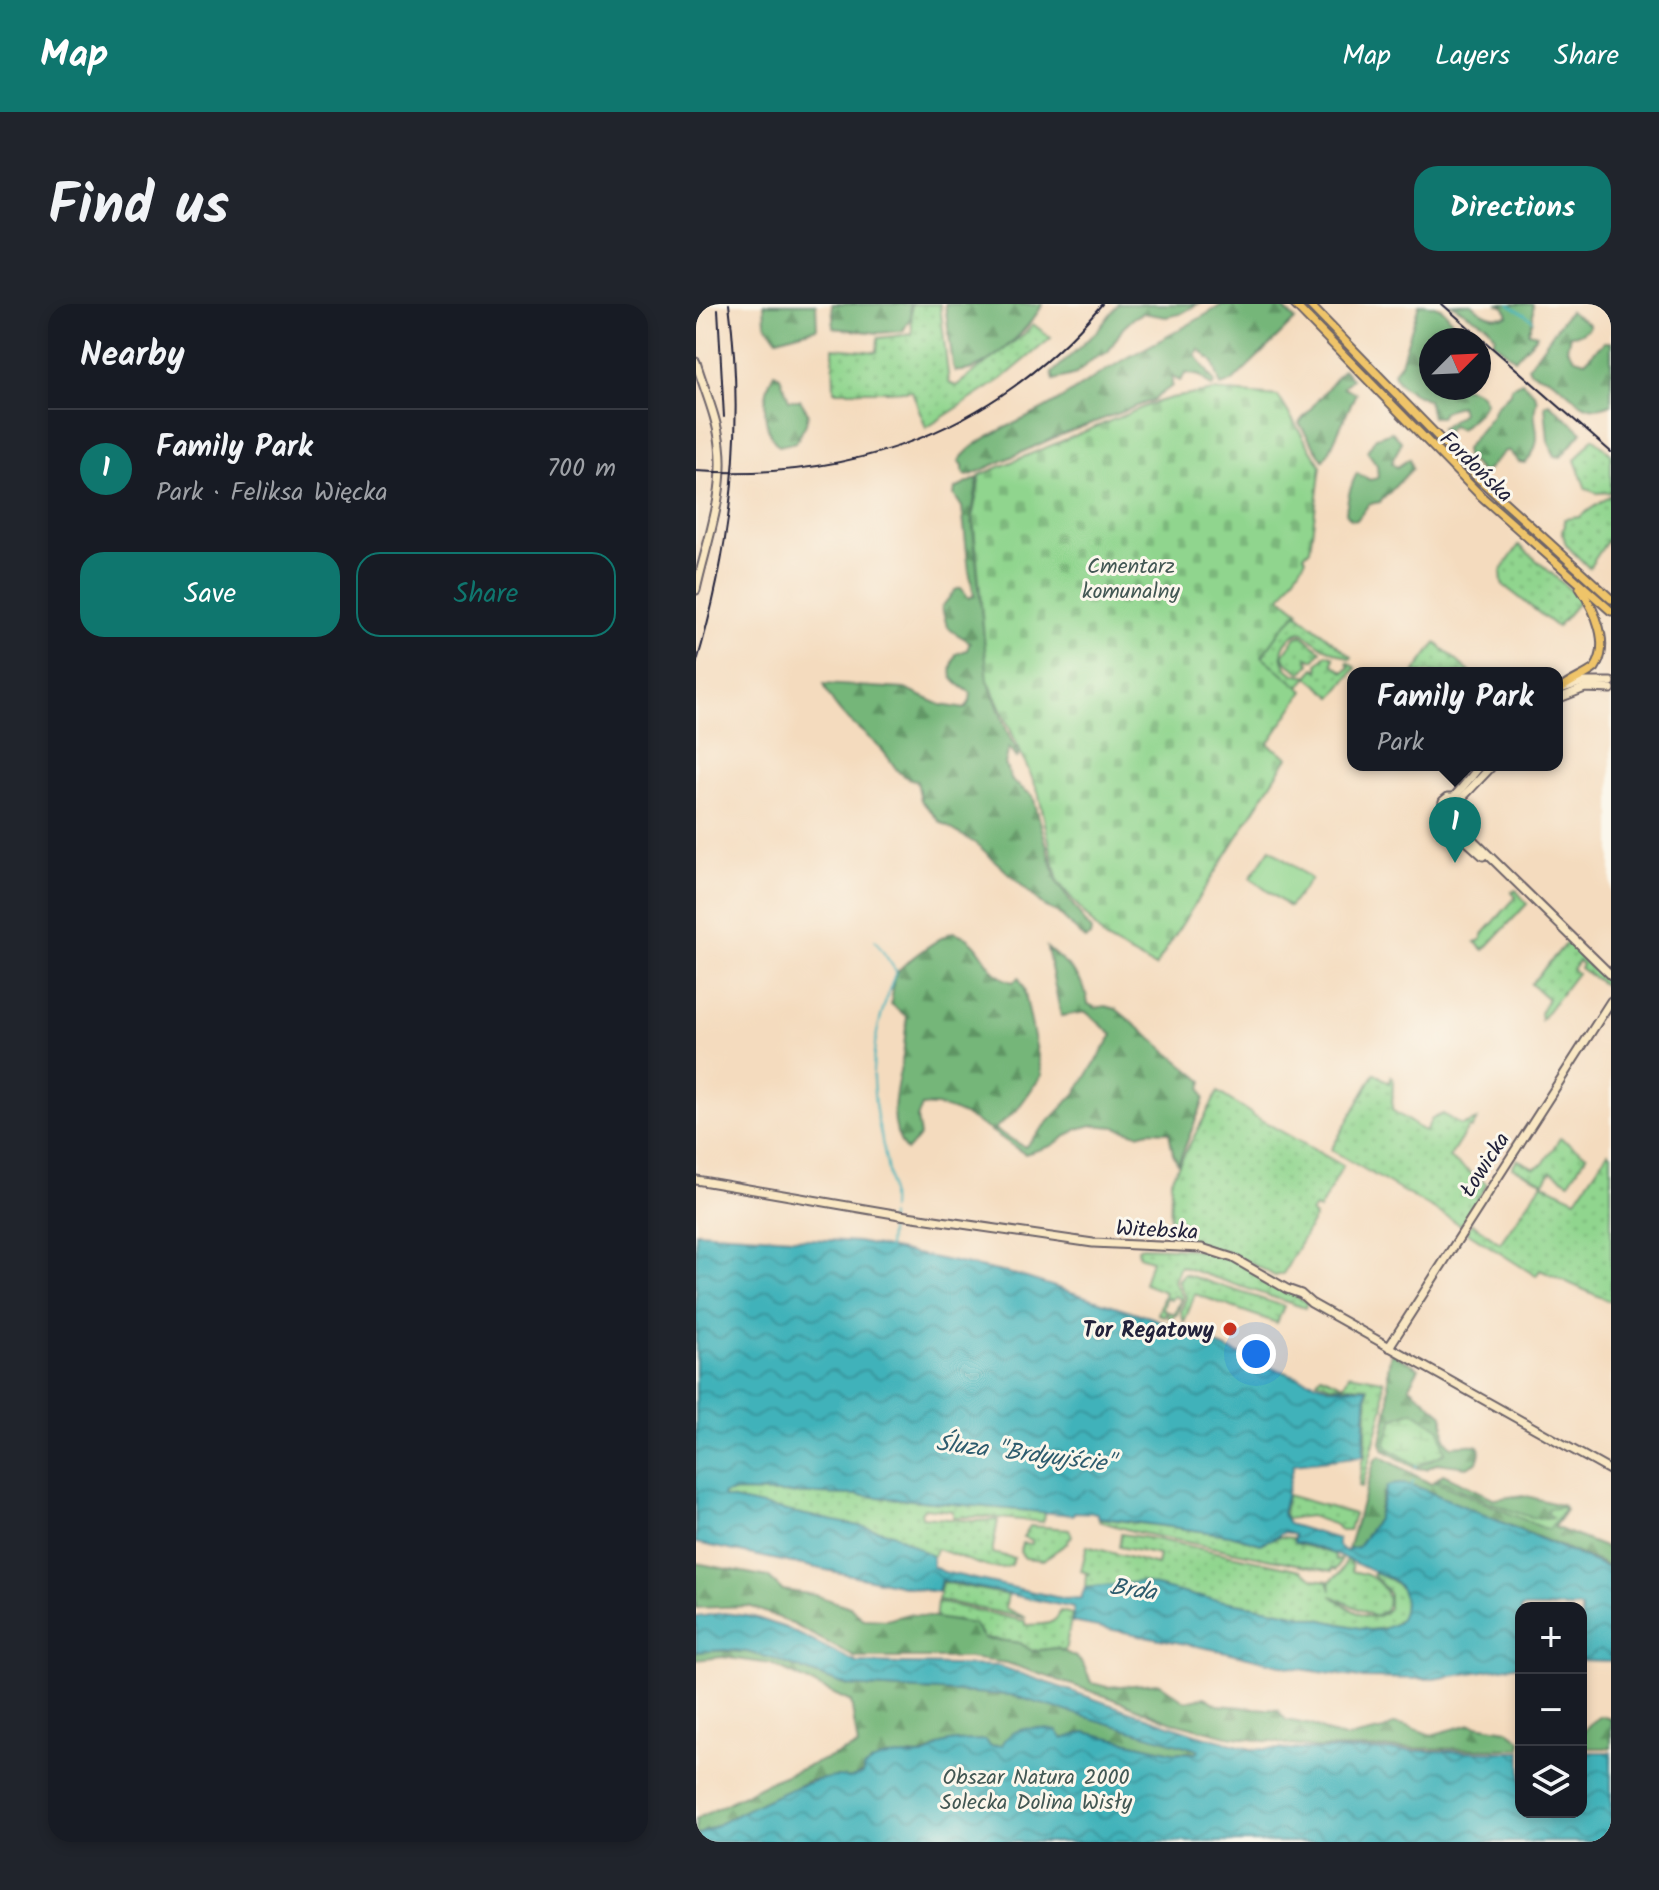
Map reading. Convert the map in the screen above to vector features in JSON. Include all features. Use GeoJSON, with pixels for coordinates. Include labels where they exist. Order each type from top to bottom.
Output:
{"type":"FeatureCollection","features":[{"type":"Feature","properties":{"kind":"main road","name":"Fordońska"},"geometry":{"type":"LineString","coordinates":[[1294,304],[1450,466],[1611,611]]}},
{"type":"Feature","properties":{"kind":"main road","name":"Fordońska"},"geometry":{"type":"LineString","coordinates":[[1309,304],[1465,466],[1611,599]]}},
{"type":"Feature","properties":{"kind":"main road"},"geometry":{"type":"LineString","coordinates":[[1563,687],[1597,666],[1608,647],[1604,625],[1575,580]]}},
{"type":"Feature","properties":{"kind":"street"},"geometry":{"type":"LineString","coordinates":[[696,362],[719,438],[721,457],[713,516],[696,590]]}},
{"type":"Feature","properties":{"kind":"street"},"geometry":{"type":"LineString","coordinates":[[1563,688],[1588,682],[1611,682]]}},
{"type":"Feature","properties":{"kind":"street"},"geometry":{"type":"LineString","coordinates":[[1563,697],[1585,688],[1611,689]]}},
{"type":"Feature","properties":{"kind":"street"},"geometry":{"type":"LineString","coordinates":[[1477,771],[1457,799],[1455,814],[1463,838],[1548,910],[1611,975]]}},
{"type":"Feature","properties":{"kind":"street"},"geometry":{"type":"LineString","coordinates":[[1455,814],[1444,813],[1442,804],[1445,798],[1457,799],[1487,771]]}},
{"type":"Feature","properties":{"kind":"street","name":"Łowicka"},"geometry":{"type":"LineString","coordinates":[[1389,1347],[1611,1001]]}},
{"type":"Feature","properties":{"kind":"street","name":"Witebska"},"geometry":{"type":"LineString","coordinates":[[696,1180],[900,1215],[1093,1243],[1191,1247],[1212,1251],[1242,1262],[1611,1471]]}},
{"type":"Feature","properties":{"kind":"green space"},"geometry":{"type":"Polygon","coordinates":[[[764,304],[816,304],[817,328],[777,339],[765,323],[764,304]]]}},
{"type":"Feature","properties":{"kind":"green space"},"geometry":{"type":"Polygon","coordinates":[[[832,304],[910,304],[911,317],[903,331],[879,333],[834,328],[832,304]]]}},
{"type":"Feature","properties":{"kind":"green space"},"geometry":{"type":"Polygon","coordinates":[[[911,304],[940,304],[949,383],[956,386],[1033,324],[1051,338],[1002,379],[926,428],[912,391],[834,391],[833,348],[877,352],[878,338],[912,334],[911,304]]]}},
{"type":"Feature","properties":{"kind":"green space"},"geometry":{"type":"Polygon","coordinates":[[[945,304],[1043,304],[1028,326],[992,358],[979,366],[955,371],[945,304]]]}},
{"type":"Feature","properties":{"kind":"green space"},"geometry":{"type":"Polygon","coordinates":[[[1118,304],[1198,304],[1180,314],[1166,317],[1143,313],[1135,317],[1123,328],[1108,352],[1093,359],[1076,374],[1054,380],[1052,373],[1098,330],[1118,304]]]}},
{"type":"Feature","properties":{"kind":"green space"},"geometry":{"type":"Polygon","coordinates":[[[1223,304],[1279,304],[1295,320],[1232,382],[1221,386],[1213,362],[1199,349],[1196,355],[1215,383],[1212,387],[1200,376],[1186,373],[1180,381],[1172,377],[1172,386],[1153,400],[1058,436],[971,475],[963,473],[963,465],[959,461],[984,439],[1046,408],[1223,304]]]}},
{"type":"Feature","properties":{"kind":"green space"},"geometry":{"type":"Polygon","coordinates":[[[1296,304],[1304,304],[1443,451],[1296,304]]]}},
{"type":"Feature","properties":{"kind":"green space"},"geometry":{"type":"Polygon","coordinates":[[[1419,304],[1443,310],[1456,328],[1419,328],[1419,396],[1396,378],[1394,372],[1401,363],[1419,304]]]}},
{"type":"Feature","properties":{"kind":"green space"},"geometry":{"type":"Polygon","coordinates":[[[1451,304],[1472,304],[1484,313],[1497,317],[1508,316],[1505,307],[1497,304],[1533,304],[1533,320],[1528,332],[1537,334],[1515,359],[1493,341],[1495,336],[1487,325],[1451,304]]]}},
{"type":"Feature","properties":{"kind":"green space"},"geometry":{"type":"Polygon","coordinates":[[[1569,311],[1589,324],[1589,328],[1580,334],[1570,335],[1567,348],[1575,358],[1585,361],[1604,342],[1611,342],[1611,404],[1601,407],[1584,405],[1556,383],[1530,371],[1528,367],[1569,311]]]}},
{"type":"Feature","properties":{"kind":"green space"},"geometry":{"type":"Polygon","coordinates":[[[1343,369],[1352,379],[1343,387],[1356,393],[1323,460],[1299,423],[1343,369]]]}},
{"type":"Feature","properties":{"kind":"green space"},"geometry":{"type":"Polygon","coordinates":[[[774,373],[780,376],[789,400],[800,400],[808,413],[796,442],[779,446],[769,431],[765,411],[767,390],[774,373]]]}},
{"type":"Feature","properties":{"kind":"green space"},"geometry":{"type":"Polygon","coordinates":[[[1522,382],[1537,400],[1534,449],[1526,463],[1519,462],[1509,451],[1505,451],[1483,474],[1466,457],[1465,449],[1495,407],[1511,392],[1511,387],[1522,382]]]}},
{"type":"Feature","properties":{"kind":"green space","name":"Cmentarz komunalny"},"geometry":{"type":"Polygon","coordinates":[[[1215,391],[1278,396],[1321,466],[1310,549],[1281,597],[1299,611],[1262,656],[1304,691],[1268,744],[1288,757],[1155,967],[1106,940],[1058,882],[1038,791],[988,680],[973,515],[980,475],[1151,404],[1215,391]]]}},
{"type":"Feature","properties":{"kind":"green space"},"geometry":{"type":"Polygon","coordinates":[[[1428,400],[1485,402],[1460,429],[1451,426],[1445,433],[1440,429],[1462,413],[1460,405],[1444,411],[1440,417],[1432,417],[1428,400]]]}},
{"type":"Feature","properties":{"kind":"green space"},"geometry":{"type":"Polygon","coordinates":[[[1549,403],[1582,432],[1561,457],[1555,456],[1548,441],[1545,405],[1549,403]]]}},
{"type":"Feature","properties":{"kind":"green space"},"geometry":{"type":"Polygon","coordinates":[[[1392,432],[1401,441],[1392,464],[1397,467],[1409,459],[1412,469],[1380,502],[1369,504],[1357,520],[1351,519],[1346,513],[1357,473],[1370,480],[1378,478],[1377,465],[1367,451],[1376,437],[1392,432]]]}},
{"type":"Feature","properties":{"kind":"green space"},"geometry":{"type":"Polygon","coordinates":[[[1593,438],[1611,454],[1611,492],[1597,493],[1586,489],[1575,460],[1593,438]]]}},
{"type":"Feature","properties":{"kind":"green space"},"geometry":{"type":"Polygon","coordinates":[[[1448,455],[1611,607],[1503,513],[1449,460],[1448,455]]]}},
{"type":"Feature","properties":{"kind":"green space"},"geometry":{"type":"Polygon","coordinates":[[[978,478],[972,515],[988,680],[1009,736],[1020,754],[1017,758],[1009,748],[1005,764],[1012,781],[1033,796],[1057,882],[1091,931],[1085,939],[978,845],[940,822],[921,800],[917,781],[899,773],[881,749],[841,713],[824,684],[905,689],[941,705],[965,709],[971,693],[955,681],[951,668],[956,654],[967,650],[970,642],[950,629],[942,607],[955,590],[961,588],[969,598],[974,595],[962,507],[954,495],[955,489],[978,478]]]}},
{"type":"Feature","properties":{"kind":"green space"},"geometry":{"type":"Polygon","coordinates":[[[1611,495],[1611,535],[1589,568],[1566,545],[1562,531],[1564,519],[1579,517],[1611,495]]]}},
{"type":"Feature","properties":{"kind":"green space"},"geometry":{"type":"Polygon","coordinates":[[[1519,545],[1581,599],[1557,627],[1502,584],[1501,571],[1519,545]]]}},
{"type":"Feature","properties":{"kind":"green space"},"geometry":{"type":"Polygon","coordinates":[[[1297,613],[1352,657],[1350,659],[1323,647],[1302,632],[1286,642],[1282,657],[1290,671],[1298,675],[1308,676],[1315,668],[1319,671],[1318,664],[1327,654],[1334,657],[1333,664],[1344,672],[1347,670],[1347,679],[1333,697],[1308,677],[1299,687],[1262,657],[1283,626],[1297,613]]]}},
{"type":"Feature","properties":{"kind":"green space"},"geometry":{"type":"Polygon","coordinates":[[[1302,635],[1321,651],[1314,660],[1307,657],[1310,664],[1302,673],[1286,662],[1283,655],[1296,637],[1302,635]]]}},
{"type":"Feature","properties":{"kind":"green space"},"geometry":{"type":"Polygon","coordinates":[[[1436,643],[1464,667],[1418,667],[1436,643]]]}},
{"type":"Feature","properties":{"kind":"green space"},"geometry":{"type":"Polygon","coordinates":[[[1270,849],[1311,879],[1289,907],[1250,878],[1270,849]]]}},
{"type":"Feature","properties":{"kind":"green space"},"geometry":{"type":"Polygon","coordinates":[[[1516,890],[1527,904],[1484,950],[1475,942],[1481,940],[1516,897],[1512,892],[1516,890]]]}},
{"type":"Feature","properties":{"kind":"green space"},"geometry":{"type":"Polygon","coordinates":[[[953,932],[972,942],[1003,978],[1013,982],[1019,978],[1042,1075],[1016,1111],[994,1129],[1025,1147],[1075,1094],[1113,1035],[1086,1012],[1061,1016],[1047,948],[1079,978],[1088,1004],[1096,1008],[1105,1006],[1116,1009],[1203,1081],[1202,1105],[1178,1164],[1169,1132],[1138,1134],[1115,1127],[1092,1125],[1078,1129],[1051,1146],[1025,1154],[976,1121],[935,1106],[922,1106],[917,1118],[920,1136],[906,1151],[896,1130],[894,1107],[907,1017],[891,1004],[894,978],[911,959],[953,932]]]}},
{"type":"Feature","properties":{"kind":"green space"},"geometry":{"type":"Polygon","coordinates":[[[1567,942],[1590,967],[1611,983],[1611,990],[1580,968],[1582,964],[1578,961],[1572,969],[1577,973],[1541,1020],[1540,1013],[1548,999],[1531,984],[1567,942]]]}},
{"type":"Feature","properties":{"kind":"green space"},"geometry":{"type":"Polygon","coordinates":[[[1375,1073],[1389,1083],[1391,1076],[1393,1079],[1392,1110],[1425,1132],[1432,1119],[1443,1114],[1461,1126],[1477,1120],[1471,1129],[1468,1128],[1449,1158],[1487,1184],[1461,1225],[1331,1150],[1375,1073]]]}},
{"type":"Feature","properties":{"kind":"green space"},"geometry":{"type":"Polygon","coordinates":[[[1218,1092],[1343,1166],[1319,1210],[1315,1208],[1311,1213],[1315,1217],[1283,1274],[1275,1276],[1212,1247],[1170,1241],[1171,1179],[1218,1092]]]}},
{"type":"Feature","properties":{"kind":"green space"},"geometry":{"type":"Polygon","coordinates":[[[1560,1138],[1587,1155],[1569,1182],[1551,1171],[1544,1182],[1512,1167],[1517,1159],[1534,1168],[1543,1164],[1560,1138]]]}},
{"type":"Feature","properties":{"kind":"green space"},"geometry":{"type":"Polygon","coordinates":[[[1608,1152],[1611,1154],[1611,1302],[1540,1270],[1536,1276],[1467,1232],[1472,1223],[1500,1243],[1542,1183],[1576,1199],[1608,1152]]]}},
{"type":"Feature","properties":{"kind":"green space"},"geometry":{"type":"Polygon","coordinates":[[[1138,1249],[1189,1249],[1229,1258],[1307,1303],[1305,1308],[1180,1266],[1174,1281],[1183,1297],[1177,1314],[1167,1317],[1169,1312],[1174,1314],[1181,1299],[1175,1296],[1171,1299],[1166,1297],[1163,1309],[1167,1311],[1164,1316],[1158,1314],[1165,1292],[1144,1284],[1151,1260],[1139,1256],[1138,1249]]]}},
{"type":"Feature","properties":{"kind":"green space"},"geometry":{"type":"Polygon","coordinates":[[[1184,1274],[1284,1306],[1277,1323],[1195,1294],[1184,1323],[1181,1312],[1186,1297],[1178,1281],[1184,1274]]]}},
{"type":"Feature","properties":{"kind":"green space"},"geometry":{"type":"Polygon","coordinates":[[[1391,1352],[1419,1368],[1409,1386],[1443,1415],[1445,1439],[1451,1446],[1477,1446],[1480,1454],[1477,1462],[1467,1467],[1438,1463],[1426,1469],[1415,1468],[1384,1450],[1381,1443],[1389,1403],[1391,1352]]]}},
{"type":"Feature","properties":{"kind":"green space"},"geometry":{"type":"Polygon","coordinates":[[[1349,1374],[1383,1380],[1384,1406],[1362,1487],[1359,1486],[1365,1457],[1368,1387],[1330,1385],[1317,1380],[1321,1375],[1344,1385],[1349,1374]]]}},
{"type":"Feature","properties":{"kind":"green space"},"geometry":{"type":"Polygon","coordinates":[[[1413,1411],[1440,1429],[1445,1453],[1418,1466],[1388,1448],[1386,1443],[1393,1419],[1413,1411]]]}},
{"type":"Feature","properties":{"kind":"green space"},"geometry":{"type":"Polygon","coordinates":[[[1380,1456],[1431,1484],[1443,1474],[1495,1499],[1523,1495],[1564,1506],[1566,1510],[1554,1527],[1611,1550],[1611,1567],[1412,1485],[1383,1493],[1377,1519],[1358,1547],[1348,1549],[1375,1460],[1380,1456]]]}},
{"type":"Feature","properties":{"kind":"green space"},"geometry":{"type":"Polygon","coordinates":[[[1439,1480],[1530,1517],[1552,1518],[1547,1512],[1549,1509],[1563,1507],[1564,1510],[1548,1530],[1436,1482],[1439,1480]]]}},
{"type":"Feature","properties":{"kind":"green space"},"geometry":{"type":"Polygon","coordinates":[[[722,1493],[856,1495],[1044,1512],[1043,1522],[953,1517],[953,1511],[925,1508],[921,1512],[922,1517],[998,1520],[992,1553],[1014,1558],[1011,1565],[994,1568],[936,1549],[933,1557],[892,1533],[723,1498],[722,1493]]]}},
{"type":"Feature","properties":{"kind":"green space"},"geometry":{"type":"Polygon","coordinates":[[[1287,1495],[1354,1514],[1349,1531],[1341,1531],[1336,1525],[1310,1516],[1287,1519],[1284,1514],[1287,1495]]]}},
{"type":"Feature","properties":{"kind":"green space"},"geometry":{"type":"Polygon","coordinates":[[[1100,1518],[1230,1535],[1260,1544],[1277,1537],[1293,1538],[1294,1543],[1334,1554],[1336,1561],[1342,1559],[1336,1570],[1332,1568],[1332,1571],[1136,1532],[1099,1521],[1100,1518]]]}},
{"type":"Feature","properties":{"kind":"green space"},"geometry":{"type":"Polygon","coordinates":[[[1030,1526],[1069,1529],[1072,1536],[1043,1560],[1025,1558],[1020,1552],[1022,1543],[1032,1544],[1032,1540],[1023,1537],[1030,1526]]]}},
{"type":"Feature","properties":{"kind":"green space"},"geometry":{"type":"Polygon","coordinates":[[[1121,1534],[1301,1570],[1314,1579],[1328,1581],[1331,1591],[1330,1581],[1340,1573],[1347,1559],[1352,1571],[1369,1576],[1382,1586],[1387,1598],[1385,1609],[1373,1616],[1332,1596],[1368,1617],[1375,1617],[1382,1614],[1389,1608],[1389,1593],[1374,1573],[1400,1588],[1404,1599],[1402,1617],[1391,1627],[1369,1630],[1195,1596],[1140,1582],[1085,1588],[1086,1574],[1090,1574],[1081,1571],[1087,1546],[1157,1565],[1159,1555],[1119,1547],[1121,1534]]]}},
{"type":"Feature","properties":{"kind":"green space"},"geometry":{"type":"Polygon","coordinates":[[[696,1563],[768,1577],[782,1590],[815,1595],[850,1607],[863,1619],[887,1620],[908,1614],[974,1624],[984,1638],[1020,1643],[1032,1651],[1056,1648],[1076,1657],[1092,1683],[1107,1687],[1159,1683],[1185,1701],[1205,1697],[1218,1705],[1278,1710],[1286,1720],[1312,1725],[1347,1738],[1384,1730],[1394,1724],[1431,1735],[1471,1724],[1507,1730],[1515,1736],[1515,1749],[1315,1748],[1228,1736],[1172,1722],[1007,1663],[969,1658],[856,1658],[787,1621],[749,1606],[696,1608],[696,1563]]]}},
{"type":"Feature","properties":{"kind":"green space"},"geometry":{"type":"Polygon","coordinates":[[[942,1582],[1008,1595],[1005,1608],[1026,1618],[938,1600],[942,1582]]]}},
{"type":"Feature","properties":{"kind":"green space"},"geometry":{"type":"Polygon","coordinates":[[[937,1602],[1025,1621],[1025,1625],[1051,1622],[1060,1611],[1072,1614],[1065,1651],[1056,1648],[1032,1651],[1020,1643],[984,1638],[980,1631],[935,1620],[937,1602]]]}},
{"type":"Feature","properties":{"kind":"green space"},"geometry":{"type":"Polygon","coordinates":[[[696,1652],[747,1652],[771,1658],[848,1686],[1011,1695],[1199,1749],[1198,1753],[1172,1752],[1085,1732],[1075,1737],[991,1746],[985,1740],[950,1742],[923,1755],[911,1755],[849,1779],[810,1780],[696,1836],[696,1819],[771,1781],[858,1746],[851,1702],[771,1664],[722,1657],[696,1660],[696,1652]]]}},
{"type":"Feature","properties":{"kind":"green space"},"geometry":{"type":"Polygon","coordinates":[[[1601,1716],[1611,1719],[1611,1748],[1587,1748],[1587,1727],[1601,1716]]]}},
{"type":"Feature","properties":{"kind":"water"},"geometry":{"type":"Polygon","coordinates":[[[696,1232],[858,1242],[1017,1275],[1156,1319],[1269,1367],[1329,1387],[1367,1388],[1363,1456],[1294,1464],[1282,1513],[1288,1524],[1338,1539],[1338,1546],[1347,1552],[1358,1547],[1377,1519],[1387,1486],[1406,1484],[1437,1495],[1611,1569],[1611,1661],[1587,1660],[1587,1602],[1515,1602],[1515,1666],[1433,1679],[1360,1678],[1293,1668],[1072,1622],[1074,1608],[941,1580],[938,1592],[696,1543],[696,1232]],[[723,1494],[724,1498],[892,1533],[933,1557],[933,1567],[944,1572],[1065,1599],[1081,1598],[1085,1588],[1140,1582],[1195,1596],[1369,1630],[1383,1629],[1397,1623],[1400,1618],[1402,1591],[1391,1579],[1327,1551],[1294,1542],[1294,1535],[1285,1532],[1261,1544],[1230,1535],[1097,1517],[1097,1513],[1074,1512],[1073,1515],[856,1495],[723,1494]]]}},
{"type":"Feature","properties":{"kind":"water","name":"Obszar Natura 2000 Solecka Dolina Wisły"},"geometry":{"type":"Polygon","coordinates":[[[724,1613],[754,1617],[786,1628],[857,1663],[999,1666],[1195,1734],[1251,1749],[1515,1752],[1515,1818],[1587,1818],[1587,1752],[1611,1752],[1611,1842],[696,1842],[696,1836],[796,1787],[836,1777],[849,1779],[863,1774],[863,1768],[876,1760],[925,1755],[950,1742],[985,1740],[991,1746],[1002,1745],[1012,1733],[1033,1728],[1057,1731],[1063,1739],[1085,1732],[1172,1752],[1197,1753],[1199,1750],[1011,1695],[848,1686],[747,1652],[696,1652],[696,1617],[724,1613]]]}},
{"type":"Feature","properties":{"kind":"waterway"},"geometry":{"type":"LineString","coordinates":[[1509,304],[1533,320]]}},
{"type":"Feature","properties":{"kind":"waterway"},"geometry":{"type":"LineString","coordinates":[[875,940],[896,971],[883,1008],[873,1060],[874,1096],[888,1175],[890,1210]]}},
{"type":"Feature","properties":{"kind":"waterway"},"geometry":{"type":"LineString","coordinates":[[888,1249],[890,1216]]}},
{"type":"Feature","properties":{"kind":"waterway"},"geometry":{"type":"LineString","coordinates":[[1412,1485],[1413,1481]]}},
{"type":"Feature","properties":{"kind":"railway"},"geometry":{"type":"LineString","coordinates":[[696,665],[718,576],[732,486],[736,395],[729,304]]}},
{"type":"Feature","properties":{"kind":"railway"},"geometry":{"type":"LineString","coordinates":[[696,471],[755,472],[813,467],[868,456],[920,438],[970,414],[1017,384],[1061,347],[1102,304]]}},
{"type":"Feature","properties":{"kind":"railway"},"geometry":{"type":"LineString","coordinates":[[1442,304],[1611,452]]}},
{"type":"Feature","properties":{"kind":"railway"},"geometry":{"type":"LineString","coordinates":[[718,309],[724,417]]}},
{"type":"Feature","properties":{"kind":"place","name":"Family Park"},"geometry":{"type":"Point","coordinates":[1455,863]}},
{"type":"Feature","properties":{"kind":"place","name":"Tor Regatowy"},"geometry":{"type":"Point","coordinates":[1230,1329]}},
{"type":"Feature","properties":{"kind":"water label","name":"Śluza \"Brdyujście\""},"geometry":{"type":"Point","coordinates":[1025,1453]}},
{"type":"Feature","properties":{"kind":"water label","name":"Brda"},"geometry":{"type":"Point","coordinates":[1133,1589]}}]}
